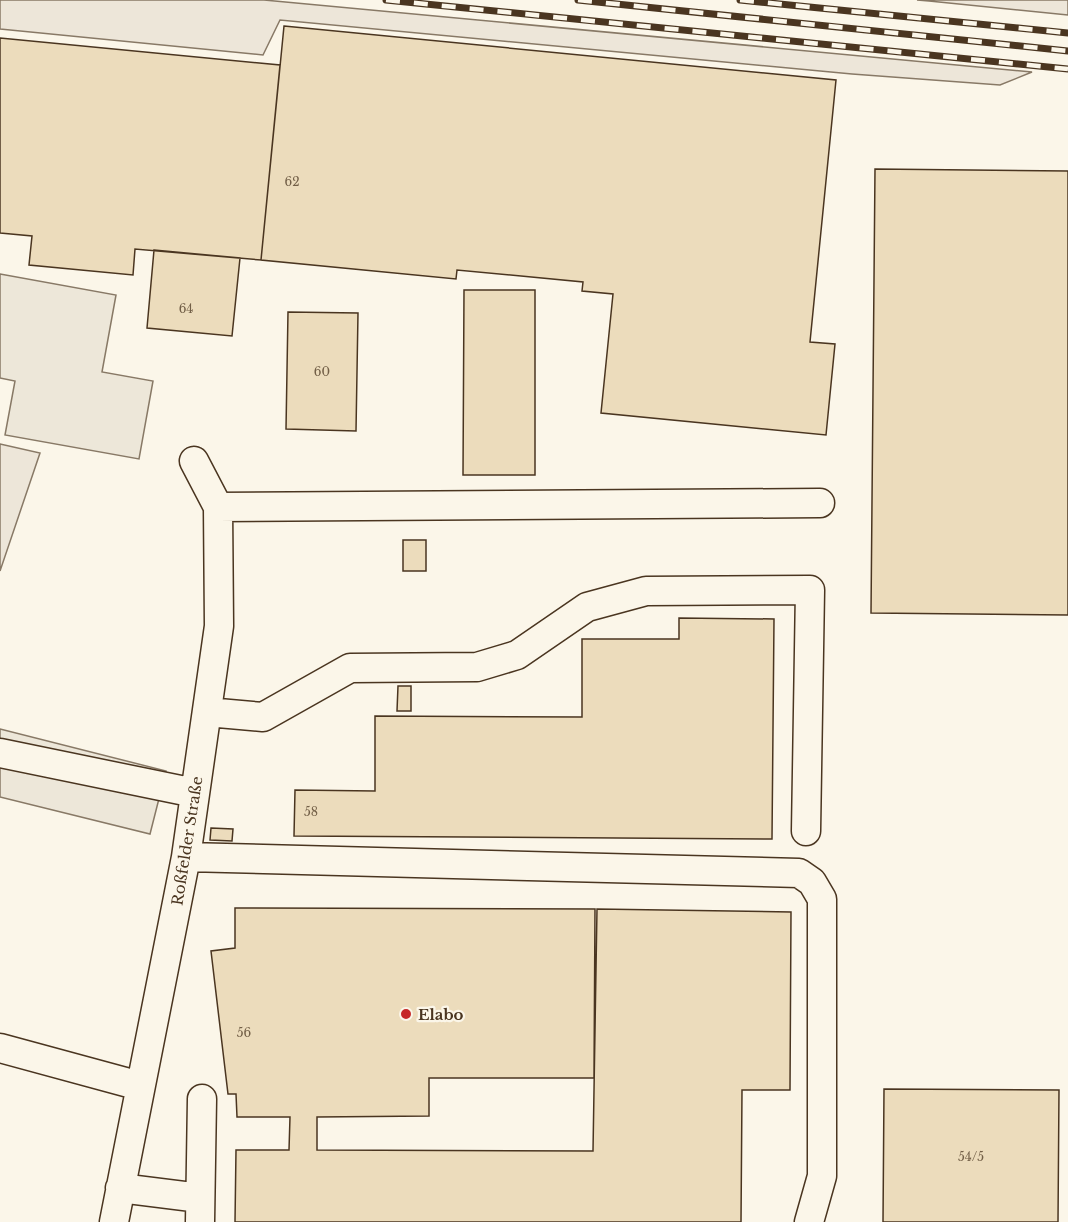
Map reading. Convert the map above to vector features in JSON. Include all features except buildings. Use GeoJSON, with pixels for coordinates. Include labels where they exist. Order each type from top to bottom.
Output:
{"type":"FeatureCollection","features":[{"type":"Feature","properties":{"kind":"street","name":"Roßfelder Straße"},"geometry":{"type":"LineString","coordinates":[[114,1222],[186,856],[219,626],[218,507],[194,460]]}},
{"type":"Feature","properties":{"kind":"street"},"geometry":{"type":"LineString","coordinates":[[218,507],[820,502]]}},
{"type":"Feature","properties":{"kind":"street"},"geometry":{"type":"LineString","coordinates":[[207,712],[262,717],[350,668],[477,667],[517,655],[587,607],[646,591],[810,590],[806,831]]}},
{"type":"Feature","properties":{"kind":"street"},"geometry":{"type":"LineString","coordinates":[[0,753],[195,793]]}},
{"type":"Feature","properties":{"kind":"street"},"geometry":{"type":"LineString","coordinates":[[186,856],[799,873],[812,882],[822,899],[822,1176],[809,1222]]}},
{"type":"Feature","properties":{"kind":"street"},"geometry":{"type":"LineString","coordinates":[[0,1048],[140,1086]]}},
{"type":"Feature","properties":{"kind":"street"},"geometry":{"type":"LineString","coordinates":[[120,1188],[200,1210],[202,1099]]}},
{"type":"Feature","properties":{"kind":"shaded area"},"geometry":{"type":"Polygon","coordinates":[[[0,0],[264,0],[1032,72],[1000,85],[852,74],[280,20],[263,55],[0,29],[0,0]]]}},
{"type":"Feature","properties":{"kind":"shaded area"},"geometry":{"type":"Polygon","coordinates":[[[917,0],[1068,0],[1068,15],[929,1],[917,0]]]}},
{"type":"Feature","properties":{"kind":"shaded area"},"geometry":{"type":"Polygon","coordinates":[[[0,274],[116,295],[102,372],[153,381],[139,459],[5,435],[15,381],[0,378],[0,274]]]}},
{"type":"Feature","properties":{"kind":"shaded area"},"geometry":{"type":"Polygon","coordinates":[[[0,444],[40,453],[0,571],[0,444]]]}},
{"type":"Feature","properties":{"kind":"shaded area"},"geometry":{"type":"Polygon","coordinates":[[[0,729],[166,771],[150,834],[0,797],[0,729]]]}},
{"type":"Feature","properties":{"kind":"railway"},"geometry":{"type":"LineString","coordinates":[[386,0],[1068,69]]}},
{"type":"Feature","properties":{"kind":"railway"},"geometry":{"type":"LineString","coordinates":[[578,0],[1068,51]]}},
{"type":"Feature","properties":{"kind":"railway"},"geometry":{"type":"LineString","coordinates":[[740,0],[1068,33]]}},
{"type":"Feature","properties":{"kind":"place","name":"Elabo"},"geometry":{"type":"Point","coordinates":[406,1014]}}]}
